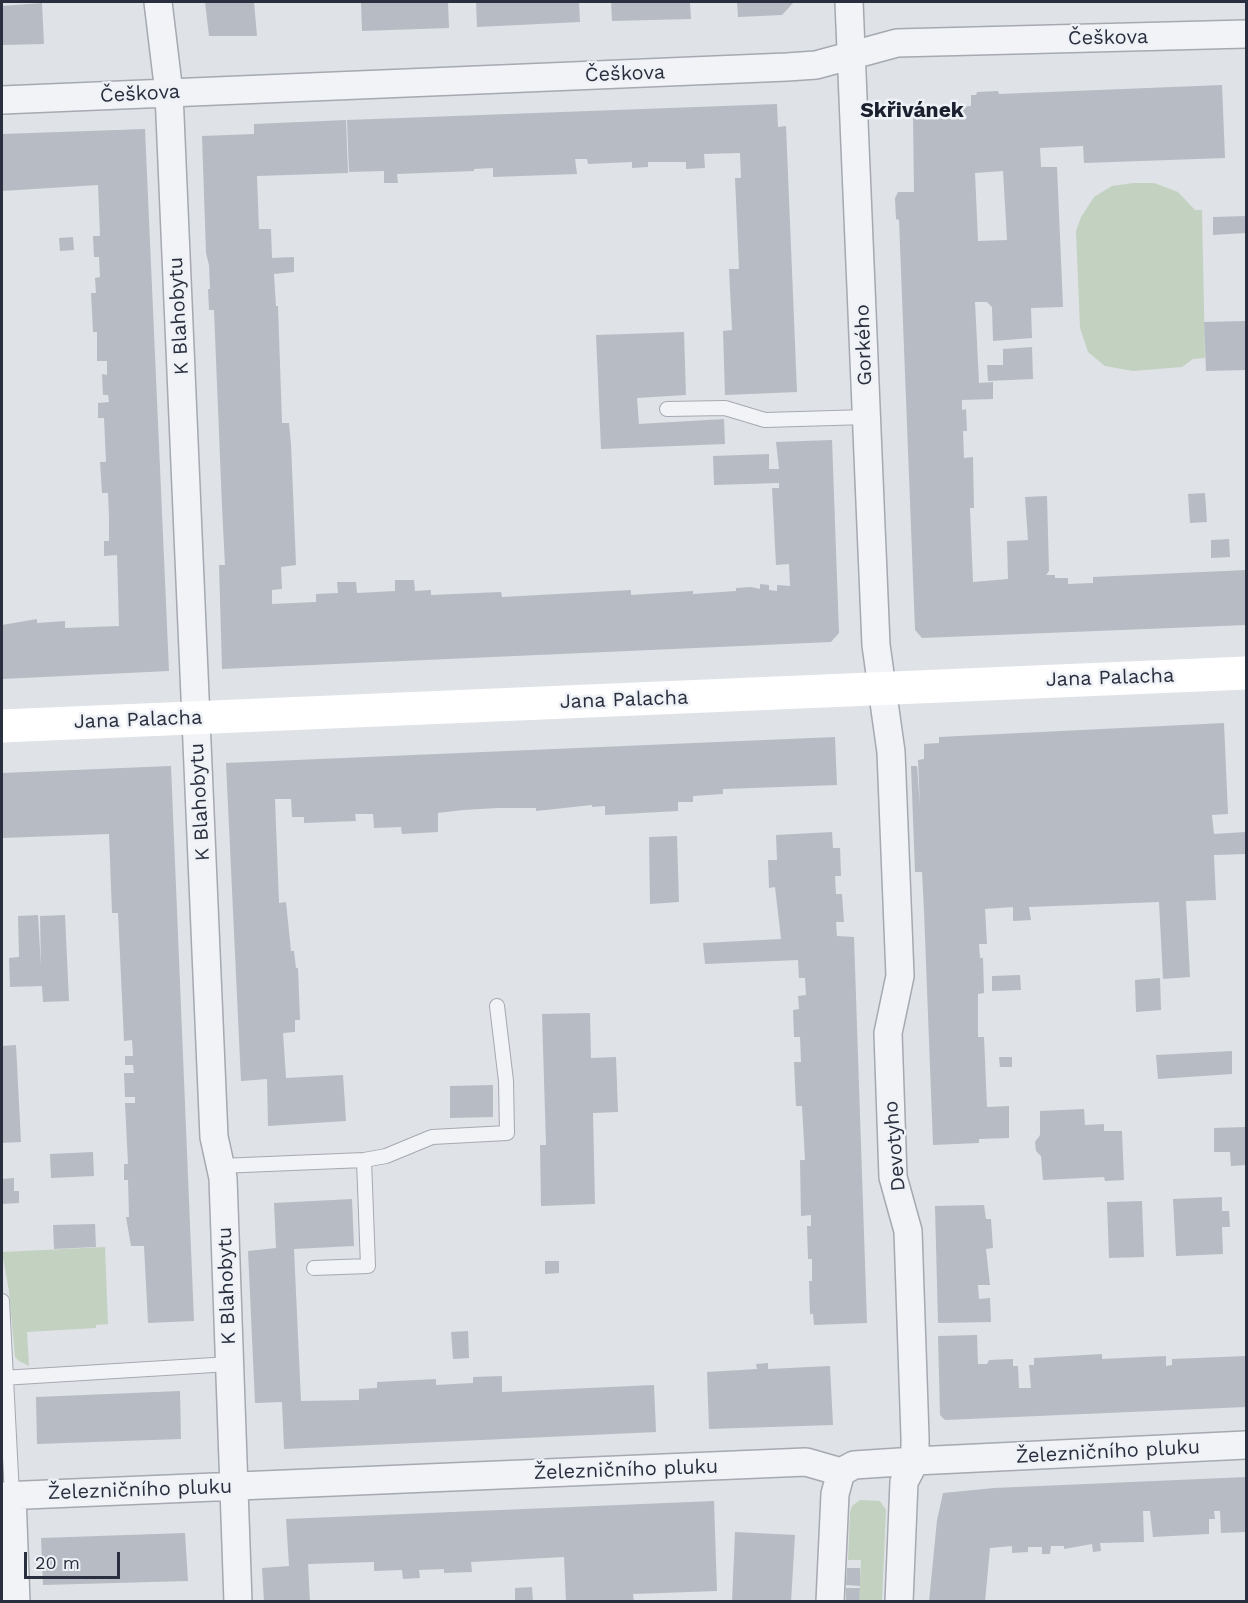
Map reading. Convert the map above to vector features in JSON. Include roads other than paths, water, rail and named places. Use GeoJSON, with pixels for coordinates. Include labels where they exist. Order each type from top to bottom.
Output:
{"type":"FeatureCollection","features":[{"type":"Feature","properties":{"kind":"main road","name":"Jana Palacha"},"geometry":{"type":"LineString","coordinates":[[2,726],[1246,673]]}},
{"type":"Feature","properties":{"kind":"street","name":"K Blahobytu"},"geometry":{"type":"LineString","coordinates":[[158,2],[169,93],[214,1137],[220,1166],[230,1364],[238,1602]]}},
{"type":"Feature","properties":{"kind":"street","name":"Gorkého"},"geometry":{"type":"LineString","coordinates":[[849,2],[876,645],[882,689]]}},
{"type":"Feature","properties":{"kind":"street","name":"Češkova"},"geometry":{"type":"LineString","coordinates":[[2,100],[787,67],[816,65],[897,43],[1246,34]]}},
{"type":"Feature","properties":{"kind":"street","name":"Devotyho"},"geometry":{"type":"LineString","coordinates":[[882,689],[891,752],[900,976],[888,1034],[893,1177],[908,1231],[922,1461],[904,1482],[898,1602]]}},
{"type":"Feature","properties":{"kind":"street","name":"Železničního pluku"},"geometry":{"type":"LineString","coordinates":[[7,1496],[806,1462],[841,1472],[854,1465],[1246,1445]]}},
{"type":"Feature","properties":{"kind":"street"},"geometry":{"type":"LineString","coordinates":[[830,1602],[835,1494],[841,1472]]}},
{"type":"Feature","properties":{"kind":"street"},"geometry":{"type":"LineString","coordinates":[[7,1496],[16,1602]]}},
{"type":"Feature","properties":{"kind":"lane"},"geometry":{"type":"LineString","coordinates":[[667,409],[725,408],[765,420],[867,417]]}},
{"type":"Feature","properties":{"kind":"lane"},"geometry":{"type":"LineString","coordinates":[[220,1166],[364,1160],[386,1156],[432,1137],[507,1133],[506,1081],[497,1006]]}},
{"type":"Feature","properties":{"kind":"lane"},"geometry":{"type":"LineString","coordinates":[[314,1268],[368,1266],[364,1160]]}},
{"type":"Feature","properties":{"kind":"lane"},"geometry":{"type":"LineString","coordinates":[[2,1301],[7,1496]]}},
{"type":"Feature","properties":{"kind":"lane"},"geometry":{"type":"LineString","coordinates":[[4,1378],[230,1364]]}},
{"type":"Feature","properties":{"kind":"district","name":"Skřivánek"},"geometry":{"type":"Point","coordinates":[912,111]}}]}
